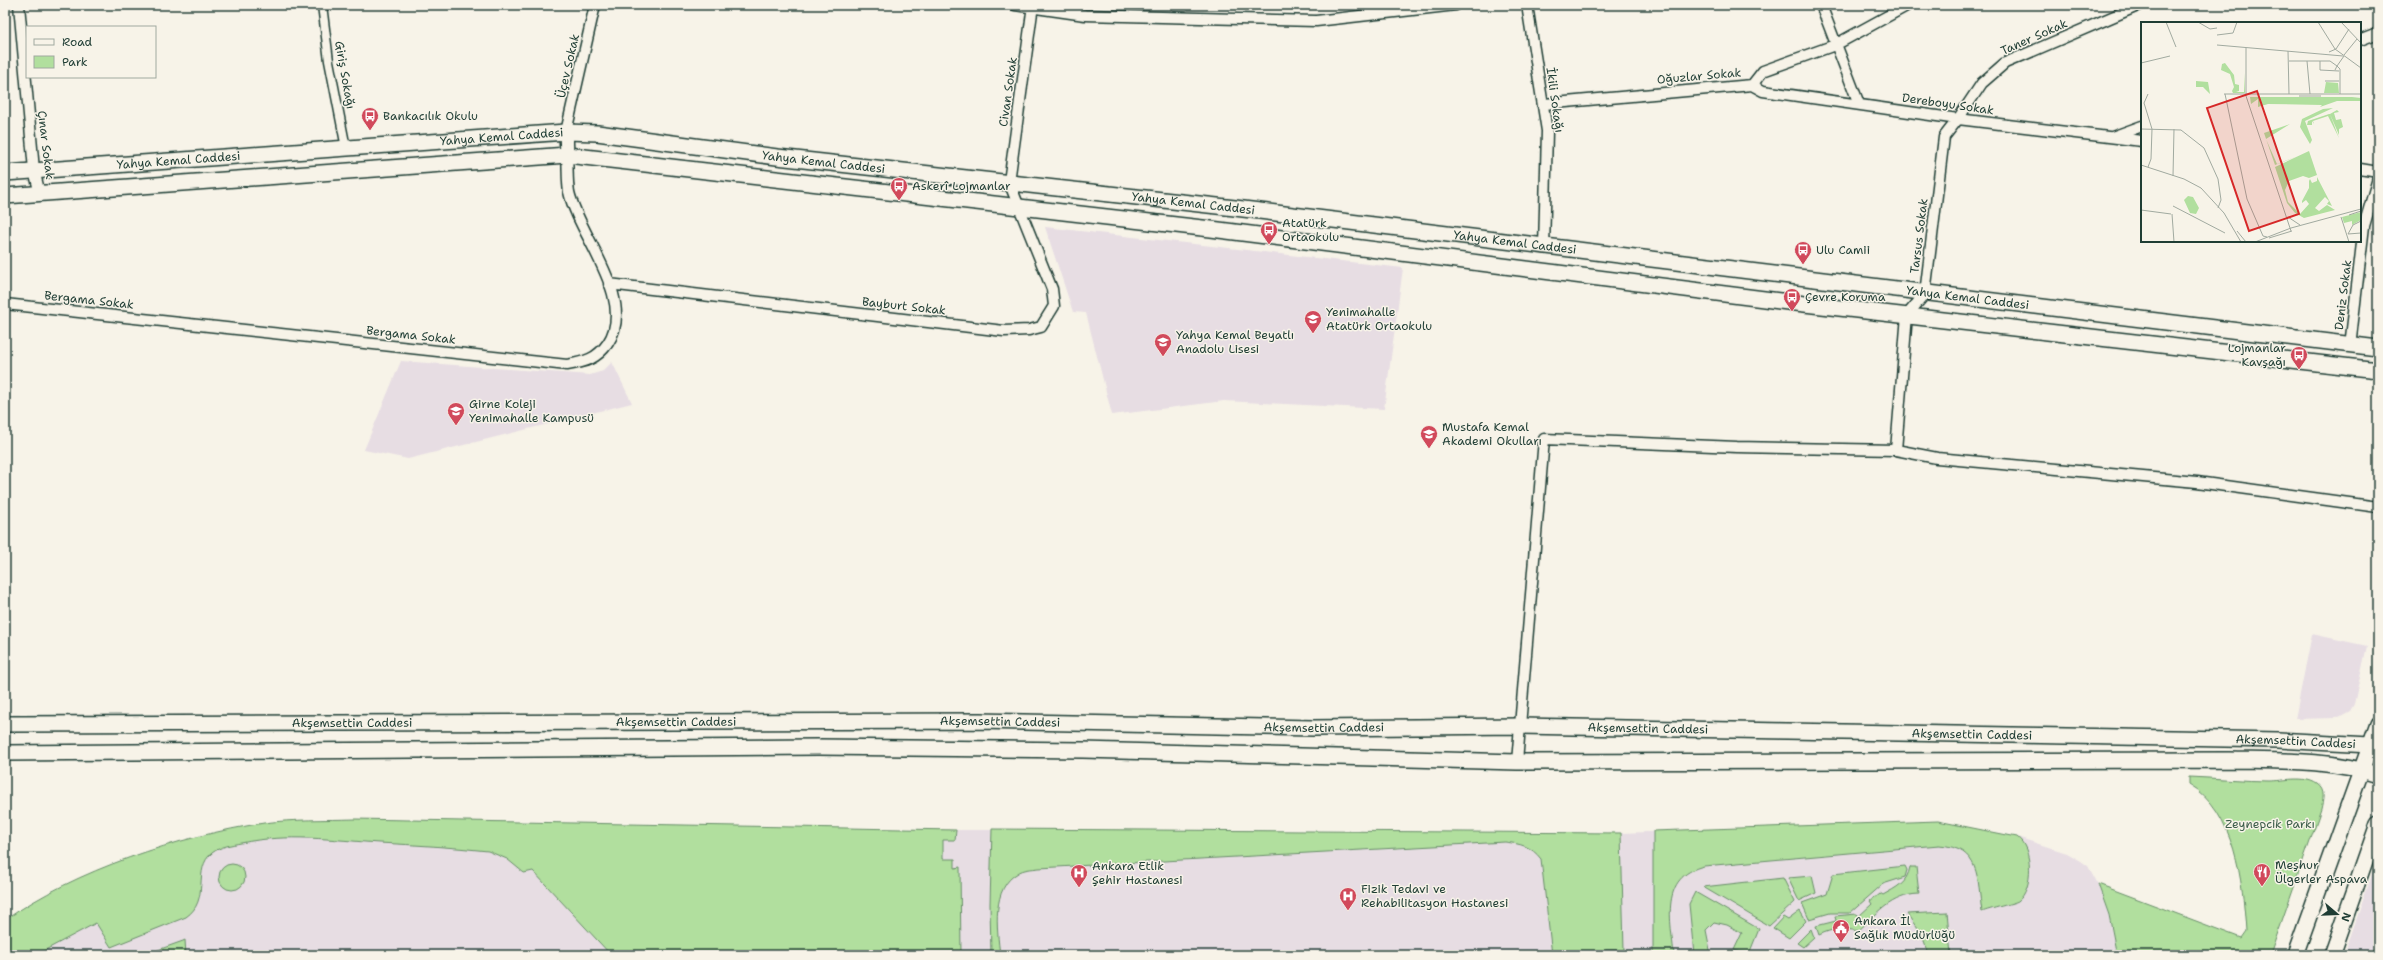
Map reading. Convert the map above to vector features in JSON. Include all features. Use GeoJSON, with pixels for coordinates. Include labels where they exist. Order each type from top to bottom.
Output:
{"type":"FeatureCollection","features":[{"type":"Feature","properties":{"kind":"main road","name":"Yahya Kemal Caddesi"},"geometry":{"type":"LineString","coordinates":[[5,173],[566,132],[597,133],[777,157],[1009,182],[2350,346],[2378,348]]}},
{"type":"Feature","properties":{"kind":"main road","name":"Yahya Kemal Caddesi"},"geometry":{"type":"LineString","coordinates":[[5,196],[567,155],[1211,229],[1646,285],[2378,370]]}},
{"type":"Feature","properties":{"kind":"main road","name":"Akşemsettin Caddesi"},"geometry":{"type":"LineString","coordinates":[[5,724],[980,721],[1313,728],[1520,726],[2278,740],[2374,747],[2362,770],[2310,762],[2230,760],[1517,762],[1083,750],[818,747],[5,753]]}},
{"type":"Feature","properties":{"kind":"main road"},"geometry":{"type":"LineString","coordinates":[[2374,747],[2378,724]]}},
{"type":"Feature","properties":{"kind":"main road"},"geometry":{"type":"LineString","coordinates":[[5,759],[22,752]]}},
{"type":"Feature","properties":{"kind":"main road"},"geometry":{"type":"LineString","coordinates":[[2295,955],[2362,770],[2378,775]]}},
{"type":"Feature","properties":{"kind":"main road"},"geometry":{"type":"LineString","coordinates":[[2332,955],[2378,824]]}},
{"type":"Feature","properties":{"kind":"street","name":"Çınar Sokak"},"geometry":{"type":"LineString","coordinates":[[19,5],[34,170],[40,194]]}},
{"type":"Feature","properties":{"kind":"street","name":"Giriş Sokağı"},"geometry":{"type":"LineString","coordinates":[[322,5],[329,61],[346,148]]}},
{"type":"Feature","properties":{"kind":"street","name":"Üçev Sokak"},"geometry":{"type":"LineString","coordinates":[[566,132],[595,5]]}},
{"type":"Feature","properties":{"kind":"street"},"geometry":{"type":"LineString","coordinates":[[1015,5],[1085,15],[1316,21],[1456,5]]}},
{"type":"Feature","properties":{"kind":"street","name":"İkili Sokağı"},"geometry":{"type":"LineString","coordinates":[[1526,5],[1544,104],[1547,131],[1544,248]]}},
{"type":"Feature","properties":{"kind":"street"},"geometry":{"type":"LineString","coordinates":[[1821,5],[1835,45],[1859,104]]}},
{"type":"Feature","properties":{"kind":"street","name":"Oğuzlar Sokak"},"geometry":{"type":"LineString","coordinates":[[1544,104],[1752,84],[1763,71],[1835,45],[1908,5]]}},
{"type":"Feature","properties":{"kind":"street","name":"Taner Sokak"},"geometry":{"type":"LineString","coordinates":[[1958,119],[1982,83],[2005,63],[2140,5]]}},
{"type":"Feature","properties":{"kind":"street","name":"Civan Sokak"},"geometry":{"type":"LineString","coordinates":[[1009,182],[1033,7]]}},
{"type":"Feature","properties":{"kind":"street"},"geometry":{"type":"LineString","coordinates":[[2361,40],[2378,33]]}},
{"type":"Feature","properties":{"kind":"street","name":"Dereboyu Sokak"},"geometry":{"type":"LineString","coordinates":[[1752,84],[1763,91],[1958,119],[2141,141]]}},
{"type":"Feature","properties":{"kind":"street","name":"Tarsus Sokak"},"geometry":{"type":"LineString","coordinates":[[1925,294],[1944,137],[1958,119]]}},
{"type":"Feature","properties":{"kind":"street"},"geometry":{"type":"LineString","coordinates":[[2112,137],[2141,126]]}},
{"type":"Feature","properties":{"kind":"street"},"geometry":{"type":"LineString","coordinates":[[566,132],[567,155]]}},
{"type":"Feature","properties":{"kind":"street","name":"Bergama Sokak"},"geometry":{"type":"LineString","coordinates":[[5,304],[567,365],[586,362],[601,354],[614,333],[617,310],[609,284],[569,192],[567,155]]}},
{"type":"Feature","properties":{"kind":"street"},"geometry":{"type":"LineString","coordinates":[[2361,169],[2378,172]]}},
{"type":"Feature","properties":{"kind":"street","name":"Deniz Sokak"},"geometry":{"type":"LineString","coordinates":[[2350,346],[2364,226],[2378,178]]}},
{"type":"Feature","properties":{"kind":"street","name":"Bayburt Sokak"},"geometry":{"type":"LineString","coordinates":[[609,284],[1004,331],[1029,330],[1041,327],[1054,306],[1052,289],[1021,208],[1009,182]]}},
{"type":"Feature","properties":{"kind":"street"},"geometry":{"type":"LineString","coordinates":[[1896,450],[1907,315],[1925,294]]}},
{"type":"Feature","properties":{"kind":"street"},"geometry":{"type":"LineString","coordinates":[[1517,762],[1544,439],[1737,447],[1896,450],[1937,458],[2197,482],[2378,507]]}},
{"type":"Feature","properties":{"kind":"shaded area"},"geometry":{"type":"Polygon","coordinates":[[[1045,227],[1403,268],[1384,409],[1224,401],[1112,415],[1086,313],[1073,312],[1045,227]]]}},
{"type":"Feature","properties":{"kind":"shaded area","name":"Girne Koleji Yenimahalle Kampusü"},"geometry":{"type":"Polygon","coordinates":[[[401,361],[590,375],[603,371],[612,362],[632,403],[408,459],[364,450],[401,361]]]}},
{"type":"Feature","properties":{"kind":"shaded area"},"geometry":{"type":"Polygon","coordinates":[[[2312,634],[2367,646],[2354,704],[2350,711],[2337,718],[2295,719],[2312,634]]]}},
{"type":"Feature","properties":{"kind":"shaded area","name":"Ankara Etlik Şehir Hastanesi"},"geometry":{"type":"Polygon","coordinates":[[[355,819],[717,827],[961,830],[1225,830],[1400,833],[1621,833],[1938,821],[2017,837],[2067,853],[2088,866],[2098,884],[2109,915],[2117,955],[5,955],[5,920],[50,892],[97,871],[147,852],[220,831],[286,821],[355,819]]]}},
{"type":"Feature","properties":{"kind":"shaded area"},"geometry":{"type":"Polygon","coordinates":[[[2378,857],[2378,955],[2344,955],[2378,857]]]}},
{"type":"Feature","properties":{"kind":"green space","name":"Zeynepcik Parkı"},"geometry":{"type":"Polygon","coordinates":[[[2189,777],[2259,781],[2300,779],[2312,781],[2322,789],[2323,795],[2321,809],[2270,955],[2117,955],[2109,915],[2098,884],[2241,938],[2246,931],[2239,870],[2234,849],[2217,811],[2205,796],[2189,784],[2189,777]]]}},
{"type":"Feature","properties":{"kind":"green space"},"geometry":{"type":"Polygon","coordinates":[[[355,819],[956,830],[955,840],[943,840],[943,859],[955,859],[955,868],[960,867],[961,955],[611,955],[533,871],[524,873],[507,859],[488,851],[327,839],[275,838],[230,845],[222,847],[212,853],[206,860],[203,867],[198,902],[186,917],[111,947],[96,923],[36,955],[5,955],[5,920],[33,902],[63,886],[129,858],[164,846],[198,837],[264,823],[298,820],[355,819]]]}},
{"type":"Feature","properties":{"kind":"green space"},"geometry":{"type":"Polygon","coordinates":[[[1938,821],[2017,837],[2022,842],[2029,859],[2030,869],[2027,887],[2018,901],[1982,912],[1977,877],[1970,859],[1963,852],[1953,847],[1939,845],[1704,866],[1690,872],[1680,880],[1674,890],[1670,915],[1674,955],[1653,955],[1653,831],[1938,821]]]}},
{"type":"Feature","properties":{"kind":"green space"},"geometry":{"type":"Polygon","coordinates":[[[992,829],[1621,833],[1624,950],[1606,950],[1606,955],[1552,955],[1541,859],[1525,846],[1505,842],[1025,870],[1009,880],[1003,888],[997,921],[1000,955],[991,955],[990,904],[992,829]]]}},
{"type":"Feature","properties":{"kind":"green space"},"geometry":{"type":"Polygon","coordinates":[[[232,864],[241,868],[245,877],[241,886],[232,890],[223,886],[219,877],[223,868],[232,864]]]}},
{"type":"Feature","properties":{"kind":"green space"},"geometry":{"type":"Polygon","coordinates":[[[1905,866],[1907,870],[1905,877],[1883,884],[1850,913],[1830,913],[1809,919],[1802,903],[1827,894],[1833,874],[1905,866]]]}},
{"type":"Feature","properties":{"kind":"green space"},"geometry":{"type":"Polygon","coordinates":[[[1910,867],[1916,867],[1919,894],[1900,898],[1885,906],[1858,931],[1838,929],[1819,935],[1816,926],[1836,921],[1835,916],[1857,914],[1859,916],[1872,904],[1870,901],[1880,893],[1883,895],[1901,884],[1909,872],[1910,867]]]}},
{"type":"Feature","properties":{"kind":"green space"},"geometry":{"type":"Polygon","coordinates":[[[1812,876],[1816,893],[1799,901],[1788,878],[1812,876]]]}},
{"type":"Feature","properties":{"kind":"green space"},"geometry":{"type":"Polygon","coordinates":[[[1783,878],[1795,902],[1769,926],[1703,887],[1783,878]]]}},
{"type":"Feature","properties":{"kind":"green space"},"geometry":{"type":"Polygon","coordinates":[[[1695,892],[1759,929],[1749,954],[1734,950],[1742,933],[1727,925],[1714,922],[1706,930],[1711,955],[1694,955],[1689,904],[1695,892]]]}},
{"type":"Feature","properties":{"kind":"green space"},"geometry":{"type":"Polygon","coordinates":[[[1800,911],[1806,921],[1789,938],[1773,928],[1783,917],[1788,920],[1800,911]]]}},
{"type":"Feature","properties":{"kind":"green space"},"geometry":{"type":"Polygon","coordinates":[[[1947,912],[1951,955],[1929,955],[1922,935],[1907,914],[1947,912]]]}},
{"type":"Feature","properties":{"kind":"green space"},"geometry":{"type":"Polygon","coordinates":[[[1811,929],[1814,937],[1803,947],[1797,943],[1811,929]]]}},
{"type":"Feature","properties":{"kind":"green space"},"geometry":{"type":"Polygon","coordinates":[[[185,940],[186,955],[144,955],[183,941],[185,940]]]}},
{"type":"Feature","properties":{"kind":"place","name":"Bankacılık Okulu"},"geometry":{"type":"Point","coordinates":[370,131]}},
{"type":"Feature","properties":{"kind":"place","name":"Askerî Lojmanlar"},"geometry":{"type":"Point","coordinates":[899,201]}},
{"type":"Feature","properties":{"kind":"place","name":"Atatürk Ortaokulu"},"geometry":{"type":"Point","coordinates":[1269,245]}},
{"type":"Feature","properties":{"kind":"place","name":"Ulu Camii"},"geometry":{"type":"Point","coordinates":[1803,265]}},
{"type":"Feature","properties":{"kind":"place","name":"Çevre Koruma"},"geometry":{"type":"Point","coordinates":[1792,312]}},
{"type":"Feature","properties":{"kind":"place","name":"Yenimahalle Atatürk Ortaokulu"},"geometry":{"type":"Point","coordinates":[1313,334]}},
{"type":"Feature","properties":{"kind":"place","name":"Yahya Kemal Beyatlı Anadolu Lisesi"},"geometry":{"type":"Point","coordinates":[1163,357]}},
{"type":"Feature","properties":{"kind":"place","name":"Lojmanlar Kavşağı"},"geometry":{"type":"Point","coordinates":[2299,370]}},
{"type":"Feature","properties":{"kind":"place","name":"Girne Koleji Yenimahalle Kampusü"},"geometry":{"type":"Point","coordinates":[456,426]}},
{"type":"Feature","properties":{"kind":"place","name":"Mustafa Kemal Akademi Okulları"},"geometry":{"type":"Point","coordinates":[1429,449]}},
{"type":"Feature","properties":{"kind":"place","name":"Meşhur Ülgerler Aspava"},"geometry":{"type":"Point","coordinates":[2262,887]}},
{"type":"Feature","properties":{"kind":"place","name":"Ankara Etlik Şehir Hastanesi"},"geometry":{"type":"Point","coordinates":[1079,888]}},
{"type":"Feature","properties":{"kind":"place","name":"Fizik Tedavi ve Rehabilitasyon Hastanesi"},"geometry":{"type":"Point","coordinates":[1348,911]}},
{"type":"Feature","properties":{"kind":"place","name":"Ankara İl Sağlık Müdürlüğü"},"geometry":{"type":"Point","coordinates":[1841,943]}}]}
